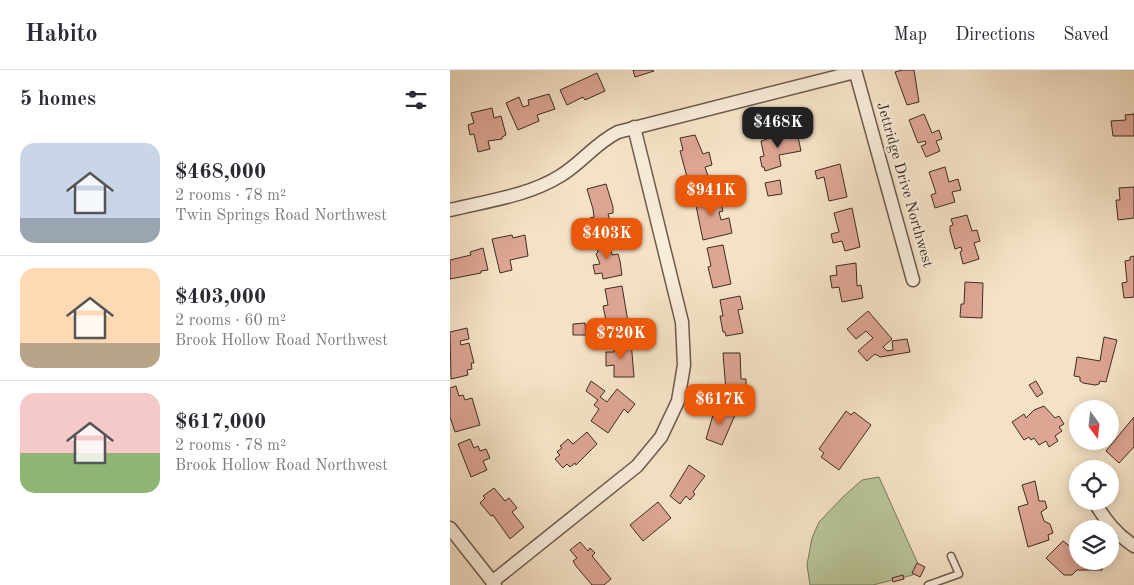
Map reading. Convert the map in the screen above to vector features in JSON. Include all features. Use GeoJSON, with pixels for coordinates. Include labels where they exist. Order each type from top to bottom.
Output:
{"type":"FeatureCollection","features":[{"type":"Feature","properties":{"kind":"street"},"geometry":{"type":"LineString","coordinates":[[450,210],[548,184],[563,175],[604,139],[634,127],[855,71]]}},
{"type":"Feature","properties":{"kind":"street","name":"Jettridge Drive Northwest"},"geometry":{"type":"LineString","coordinates":[[855,71],[913,280]]}},
{"type":"Feature","properties":{"kind":"street"},"geometry":{"type":"LineString","coordinates":[[450,528],[494,583],[637,466],[661,437],[678,401],[684,364],[682,322],[634,127]]}},
{"type":"Feature","properties":{"kind":"street"},"geometry":{"type":"LineString","coordinates":[[1099,510],[1122,538],[1134,546]]}},
{"type":"Feature","properties":{"kind":"lane"},"geometry":{"type":"LineString","coordinates":[[928,585],[959,574],[951,556]]}},
{"type":"Feature","properties":{"kind":"green space"},"geometry":{"type":"Polygon","coordinates":[[[879,477],[918,564],[913,575],[873,585],[810,585],[807,565],[812,538],[819,522],[862,480],[879,477]]]}},
{"type":"Feature","properties":{"kind":"building"},"geometry":{"type":"Polygon","coordinates":[[[633,70],[653,70],[654,71],[635,77],[633,70]]]}},
{"type":"Feature","properties":{"kind":"building"},"geometry":{"type":"Polygon","coordinates":[[[914,70],[919,102],[907,105],[895,72],[914,70]]]}},
{"type":"Feature","properties":{"kind":"building"},"geometry":{"type":"Polygon","coordinates":[[[597,73],[605,91],[585,100],[583,97],[567,105],[560,90],[597,73]]]}},
{"type":"Feature","properties":{"kind":"building"},"geometry":{"type":"Polygon","coordinates":[[[549,94],[555,109],[537,115],[539,121],[518,130],[506,103],[519,97],[523,107],[529,105],[528,100],[549,94]]]}},
{"type":"Feature","properties":{"kind":"building"},"geometry":{"type":"Polygon","coordinates":[[[492,108],[494,118],[501,116],[506,135],[502,139],[488,141],[490,149],[478,152],[474,134],[470,135],[468,125],[474,123],[471,113],[492,108]]]}},
{"type":"Feature","properties":{"kind":"building"},"geometry":{"type":"Polygon","coordinates":[[[924,114],[932,133],[939,130],[942,139],[936,141],[940,151],[926,157],[921,146],[926,144],[925,141],[918,143],[909,120],[924,114]]]}},
{"type":"Feature","properties":{"kind":"building"},"geometry":{"type":"Polygon","coordinates":[[[1134,114],[1134,136],[1113,136],[1111,121],[1126,120],[1125,115],[1134,114]]]}},
{"type":"Feature","properties":{"kind":"building"},"geometry":{"type":"Polygon","coordinates":[[[797,132],[801,151],[779,155],[781,166],[765,171],[760,157],[764,156],[761,141],[775,136],[775,134],[781,133],[782,135],[797,132]]]}},
{"type":"Feature","properties":{"kind":"building"},"geometry":{"type":"Polygon","coordinates":[[[695,135],[703,154],[709,152],[712,165],[705,167],[710,182],[692,187],[689,176],[687,177],[680,151],[683,150],[680,138],[695,135]]]}},
{"type":"Feature","properties":{"kind":"building"},"geometry":{"type":"Polygon","coordinates":[[[840,164],[847,197],[829,201],[824,177],[817,179],[815,171],[840,164]]]}},
{"type":"Feature","properties":{"kind":"building"},"geometry":{"type":"Polygon","coordinates":[[[945,167],[949,182],[958,179],[961,190],[952,192],[955,202],[935,208],[931,195],[936,193],[929,172],[945,167]]]}},
{"type":"Feature","properties":{"kind":"building"},"geometry":{"type":"Polygon","coordinates":[[[780,180],[782,194],[768,196],[765,183],[780,180]]]}},
{"type":"Feature","properties":{"kind":"building"},"geometry":{"type":"Polygon","coordinates":[[[606,184],[613,207],[613,213],[608,214],[611,224],[593,227],[590,218],[594,217],[593,209],[587,189],[606,184]]]}},
{"type":"Feature","properties":{"kind":"building"},"geometry":{"type":"Polygon","coordinates":[[[1134,187],[1134,218],[1118,220],[1116,200],[1120,200],[1119,188],[1134,187]]]}},
{"type":"Feature","properties":{"kind":"building"},"geometry":{"type":"Polygon","coordinates":[[[711,192],[713,202],[720,200],[723,211],[719,212],[721,220],[729,218],[732,233],[703,240],[694,196],[711,192]]]}},
{"type":"Feature","properties":{"kind":"building"},"geometry":{"type":"Polygon","coordinates":[[[852,208],[860,247],[845,251],[842,241],[833,243],[831,234],[839,232],[834,213],[852,208]]]}},
{"type":"Feature","properties":{"kind":"building"},"geometry":{"type":"Polygon","coordinates":[[[967,215],[972,231],[977,230],[980,241],[974,243],[979,259],[963,264],[960,252],[962,251],[961,247],[955,249],[950,226],[953,225],[951,219],[967,215]]]}},
{"type":"Feature","properties":{"kind":"building"},"geometry":{"type":"Polygon","coordinates":[[[512,235],[513,238],[525,235],[528,256],[510,260],[512,270],[500,273],[492,239],[512,235]]]}},
{"type":"Feature","properties":{"kind":"building"},"geometry":{"type":"Polygon","coordinates":[[[609,237],[612,255],[618,254],[622,275],[603,279],[602,273],[595,274],[593,265],[600,264],[596,254],[598,252],[595,240],[609,237]]]}},
{"type":"Feature","properties":{"kind":"building"},"geometry":{"type":"Polygon","coordinates":[[[723,245],[731,284],[713,288],[708,267],[711,266],[707,248],[723,245]]]}},
{"type":"Feature","properties":{"kind":"building"},"geometry":{"type":"Polygon","coordinates":[[[483,248],[488,270],[450,279],[450,260],[471,255],[470,252],[483,248]]]}},
{"type":"Feature","properties":{"kind":"building"},"geometry":{"type":"Polygon","coordinates":[[[1134,256],[1134,297],[1124,298],[1122,283],[1127,282],[1125,261],[1130,260],[1130,257],[1134,256]]]}},
{"type":"Feature","properties":{"kind":"building"},"geometry":{"type":"Polygon","coordinates":[[[856,263],[857,286],[861,285],[863,298],[842,302],[839,287],[832,288],[830,276],[837,275],[836,266],[856,263]]]}},
{"type":"Feature","properties":{"kind":"building"},"geometry":{"type":"Polygon","coordinates":[[[965,282],[983,283],[982,318],[960,317],[961,304],[964,304],[965,282]]]}},
{"type":"Feature","properties":{"kind":"building"},"geometry":{"type":"Polygon","coordinates":[[[622,286],[628,322],[607,325],[603,306],[608,305],[605,289],[622,286]]]}},
{"type":"Feature","properties":{"kind":"building"},"geometry":{"type":"Polygon","coordinates":[[[740,296],[743,309],[738,310],[743,333],[726,336],[725,332],[723,332],[720,316],[723,316],[720,300],[740,296]]]}},
{"type":"Feature","properties":{"kind":"building"},"geometry":{"type":"Polygon","coordinates":[[[868,311],[892,339],[883,347],[887,351],[893,350],[892,341],[907,339],[910,352],[880,357],[875,354],[867,361],[858,351],[873,338],[866,331],[856,339],[847,329],[868,311]]]}},
{"type":"Feature","properties":{"kind":"building"},"geometry":{"type":"Polygon","coordinates":[[[585,323],[586,335],[573,335],[573,324],[585,323]]]}},
{"type":"Feature","properties":{"kind":"building"},"geometry":{"type":"Polygon","coordinates":[[[467,328],[469,339],[460,341],[461,345],[469,343],[474,363],[471,363],[472,369],[467,370],[468,375],[451,379],[450,332],[467,328]]]}},
{"type":"Feature","properties":{"kind":"building"},"geometry":{"type":"Polygon","coordinates":[[[1104,337],[1117,340],[1106,382],[1100,381],[1099,384],[1095,385],[1083,383],[1080,381],[1080,377],[1074,376],[1077,357],[1100,361],[1104,337]]]}},
{"type":"Feature","properties":{"kind":"building"},"geometry":{"type":"Polygon","coordinates":[[[631,341],[634,377],[614,377],[614,365],[606,366],[606,352],[614,352],[614,342],[631,341]]]}},
{"type":"Feature","properties":{"kind":"building"},"geometry":{"type":"Polygon","coordinates":[[[723,353],[740,353],[741,379],[746,379],[746,391],[726,391],[723,353]]]}},
{"type":"Feature","properties":{"kind":"building"},"geometry":{"type":"Polygon","coordinates":[[[591,381],[605,391],[600,397],[607,402],[617,389],[635,404],[628,413],[624,409],[608,433],[591,421],[599,409],[594,405],[598,400],[586,391],[591,381]]]}},
{"type":"Feature","properties":{"kind":"building"},"geometry":{"type":"Polygon","coordinates":[[[1036,381],[1043,393],[1037,397],[1029,385],[1036,381]]]}},
{"type":"Feature","properties":{"kind":"building"},"geometry":{"type":"Polygon","coordinates":[[[456,386],[459,396],[463,395],[465,400],[472,398],[480,425],[455,432],[450,417],[450,388],[456,386]]]}},
{"type":"Feature","properties":{"kind":"building"},"geometry":{"type":"Polygon","coordinates":[[[1044,406],[1055,418],[1059,416],[1064,424],[1059,427],[1062,431],[1055,436],[1058,441],[1049,447],[1046,441],[1039,445],[1034,438],[1031,440],[1029,437],[1024,440],[1012,422],[1024,414],[1026,418],[1034,410],[1044,406]]]}},
{"type":"Feature","properties":{"kind":"building"},"geometry":{"type":"Polygon","coordinates":[[[715,408],[735,415],[722,445],[706,439],[715,408]]]}},
{"type":"Feature","properties":{"kind":"building"},"geometry":{"type":"Polygon","coordinates":[[[846,411],[851,415],[854,412],[871,425],[839,470],[821,457],[824,453],[819,449],[846,411]]]}},
{"type":"Feature","properties":{"kind":"building"},"geometry":{"type":"Polygon","coordinates":[[[1134,417],[1134,447],[1119,463],[1119,460],[1116,460],[1106,451],[1119,450],[1119,435],[1134,417]]]}},
{"type":"Feature","properties":{"kind":"building"},"geometry":{"type":"Polygon","coordinates":[[[587,432],[597,444],[576,465],[575,463],[570,467],[567,464],[563,468],[555,459],[560,455],[557,452],[562,448],[560,446],[568,439],[573,444],[587,432]]]}},
{"type":"Feature","properties":{"kind":"building"},"geometry":{"type":"Polygon","coordinates":[[[470,439],[474,448],[478,446],[480,451],[486,449],[490,458],[483,461],[487,470],[471,477],[458,444],[470,439]]]}},
{"type":"Feature","properties":{"kind":"building"},"geometry":{"type":"Polygon","coordinates":[[[689,465],[705,476],[693,492],[695,494],[690,500],[686,496],[680,504],[670,496],[689,465]]]}},
{"type":"Feature","properties":{"kind":"building"},"geometry":{"type":"Polygon","coordinates":[[[1035,481],[1039,501],[1045,501],[1047,508],[1041,512],[1044,521],[1050,524],[1053,533],[1048,535],[1049,540],[1028,547],[1018,507],[1028,504],[1022,485],[1035,481]]]}},
{"type":"Feature","properties":{"kind":"building"},"geometry":{"type":"Polygon","coordinates":[[[494,488],[505,501],[509,498],[517,508],[512,512],[524,527],[510,539],[493,515],[491,516],[480,503],[485,498],[483,496],[494,488]]]}},
{"type":"Feature","properties":{"kind":"building"},"geometry":{"type":"Polygon","coordinates":[[[658,502],[671,518],[643,541],[630,525],[658,502]]]}},
{"type":"Feature","properties":{"kind":"building"},"geometry":{"type":"Polygon","coordinates":[[[1063,541],[1069,546],[1069,570],[1077,570],[1072,575],[1064,575],[1046,558],[1063,541]]]}},
{"type":"Feature","properties":{"kind":"building"},"geometry":{"type":"Polygon","coordinates":[[[580,542],[588,551],[590,548],[595,553],[592,556],[611,579],[604,585],[592,585],[573,561],[577,558],[570,550],[580,542]]]}},
{"type":"Feature","properties":{"kind":"building"},"geometry":{"type":"Polygon","coordinates":[[[917,563],[925,567],[920,577],[912,573],[917,563]]]}},
{"type":"Feature","properties":{"kind":"building"},"geometry":{"type":"Polygon","coordinates":[[[903,575],[904,579],[893,582],[892,578],[903,575]]]}}]}
